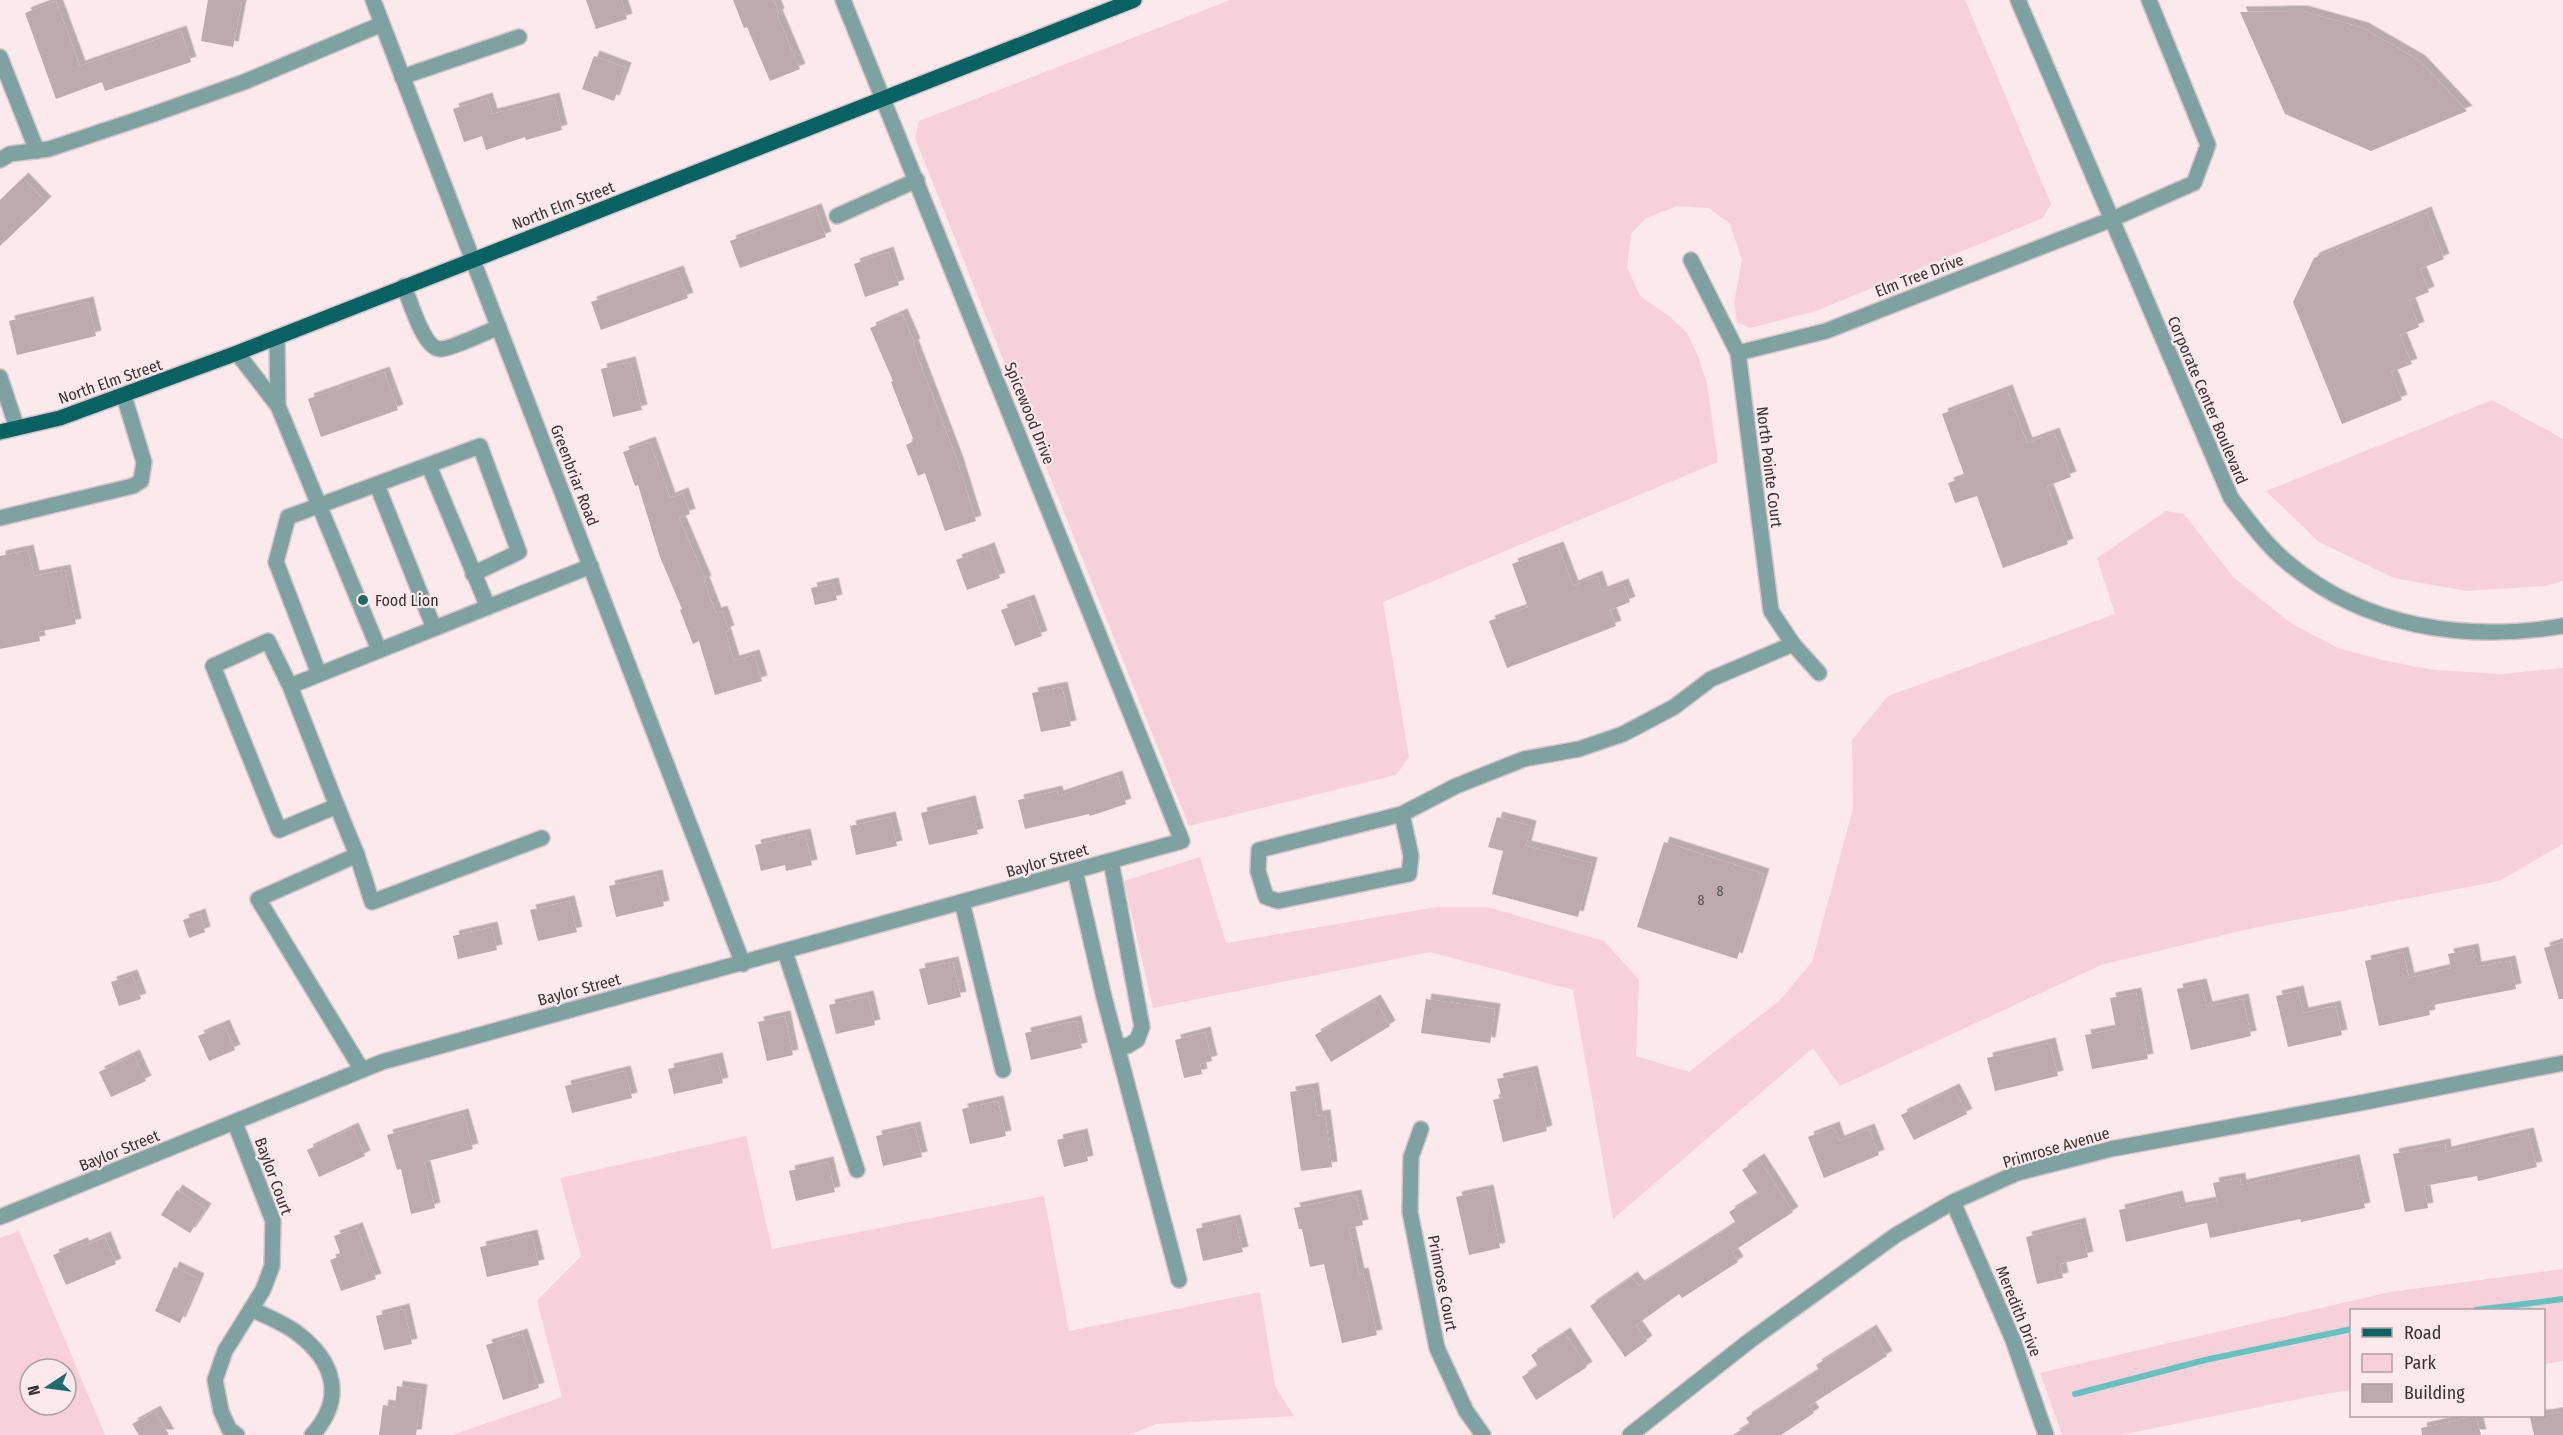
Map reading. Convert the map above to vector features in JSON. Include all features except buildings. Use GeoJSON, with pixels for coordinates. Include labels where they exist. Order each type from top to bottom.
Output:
{"type":"FeatureCollection","features":[{"type":"Feature","properties":{"kind":"main road","name":"North Elm Street"},"geometry":{"type":"LineString","coordinates":[[0,432],[60,418],[277,338],[1134,0]]}},
{"type":"Feature","properties":{"kind":"street","name":"Greenbriar Road"},"geometry":{"type":"LineString","coordinates":[[373,0],[743,964]]}},
{"type":"Feature","properties":{"kind":"street","name":"Spicewood Drive"},"geometry":{"type":"LineString","coordinates":[[843,0],[1182,841]]}},
{"type":"Feature","properties":{"kind":"street","name":"Corporate Center Boulevard"},"geometry":{"type":"LineString","coordinates":[[2018,0],[2230,498],[2258,532],[2288,563],[2337,597],[2400,622],[2465,631],[2503,633],[2563,626]]}},
{"type":"Feature","properties":{"kind":"street","name":"Elm Tree Drive"},"geometry":{"type":"LineString","coordinates":[[1738,353],[1826,331],[2110,220],[2194,183],[2208,145],[2150,0]]}},
{"type":"Feature","properties":{"kind":"street"},"geometry":{"type":"LineString","coordinates":[[0,160],[10,154],[49,149],[244,82],[382,24]]}},
{"type":"Feature","properties":{"kind":"street"},"geometry":{"type":"LineString","coordinates":[[402,77],[519,37]]}},
{"type":"Feature","properties":{"kind":"street"},"geometry":{"type":"LineString","coordinates":[[0,57],[38,151]]}},
{"type":"Feature","properties":{"kind":"street"},"geometry":{"type":"LineString","coordinates":[[837,216],[917,180]]}},
{"type":"Feature","properties":{"kind":"street","name":"North Pointe Court"},"geometry":{"type":"LineString","coordinates":[[1691,260],[1738,353],[1771,611],[1793,644],[1820,673]]}},
{"type":"Feature","properties":{"kind":"street"},"geometry":{"type":"LineString","coordinates":[[404,286],[426,340],[433,347],[445,348],[500,327]]}},
{"type":"Feature","properties":{"kind":"street"},"geometry":{"type":"LineString","coordinates":[[277,338],[278,406]]}},
{"type":"Feature","properties":{"kind":"street"},"geometry":{"type":"LineString","coordinates":[[237,353],[278,406],[379,650]]}},
{"type":"Feature","properties":{"kind":"street"},"geometry":{"type":"LineString","coordinates":[[0,377],[17,428]]}},
{"type":"Feature","properties":{"kind":"street"},"geometry":{"type":"LineString","coordinates":[[0,518],[133,486],[141,481],[144,462],[124,396]]}},
{"type":"Feature","properties":{"kind":"street"},"geometry":{"type":"LineString","coordinates":[[319,674],[276,562],[288,517],[480,446],[519,552],[473,574]]}},
{"type":"Feature","properties":{"kind":"street"},"geometry":{"type":"LineString","coordinates":[[429,466],[488,607]]}},
{"type":"Feature","properties":{"kind":"street"},"geometry":{"type":"LineString","coordinates":[[378,485],[434,628]]}},
{"type":"Feature","properties":{"kind":"street"},"geometry":{"type":"LineString","coordinates":[[290,686],[591,566]]}},
{"type":"Feature","properties":{"kind":"street"},"geometry":{"type":"LineString","coordinates":[[337,806],[279,830],[213,666],[268,641],[290,686],[357,855],[372,902],[542,838]]}},
{"type":"Feature","properties":{"kind":"street"},"geometry":{"type":"LineString","coordinates":[[1402,814],[1411,856],[1409,874],[1278,901],[1266,897],[1258,871],[1259,850],[1402,814],[1456,786],[1524,759],[1579,749],[1623,734],[1674,707],[1711,679],[1793,644]]}},
{"type":"Feature","properties":{"kind":"street","name":"Baylor Street"},"geometry":{"type":"LineString","coordinates":[[0,1217],[382,1062],[1182,841]]}},
{"type":"Feature","properties":{"kind":"street"},"geometry":{"type":"LineString","coordinates":[[357,855],[258,899],[362,1070]]}},
{"type":"Feature","properties":{"kind":"street"},"geometry":{"type":"LineString","coordinates":[[1111,861],[1142,1027],[1137,1041],[1127,1046],[1117,1046]]}},
{"type":"Feature","properties":{"kind":"street"},"geometry":{"type":"LineString","coordinates":[[1075,871],[1117,1046],[1179,1280]]}},
{"type":"Feature","properties":{"kind":"street"},"geometry":{"type":"LineString","coordinates":[[962,903],[1003,1070]]}},
{"type":"Feature","properties":{"kind":"street"},"geometry":{"type":"LineString","coordinates":[[785,952],[857,1170]]}},
{"type":"Feature","properties":{"kind":"street","name":"Primrose Avenue"},"geometry":{"type":"LineString","coordinates":[[1630,1435],[1748,1342],[1896,1235],[1953,1202],[2017,1173],[2111,1149],[2563,1063]]}},
{"type":"Feature","properties":{"kind":"street","name":"Baylor Court"},"geometry":{"type":"LineString","coordinates":[[235,1123],[273,1221],[273,1266],[263,1290],[225,1351],[215,1380],[221,1411],[229,1429],[237,1435]]}},
{"type":"Feature","properties":{"kind":"street","name":"Primrose Court"},"geometry":{"type":"LineString","coordinates":[[1421,1129],[1411,1157],[1410,1212],[1437,1348],[1466,1411],[1483,1435]]}},
{"type":"Feature","properties":{"kind":"street","name":"Meredith Drive"},"geometry":{"type":"LineString","coordinates":[[1953,1202],[2013,1340],[2046,1435]]}},
{"type":"Feature","properties":{"kind":"street"},"geometry":{"type":"LineString","coordinates":[[251,1309],[296,1332],[316,1350],[329,1369],[334,1385],[327,1414],[312,1435]]}},
{"type":"Feature","properties":{"kind":"green space"},"geometry":{"type":"Polygon","coordinates":[[[1230,0],[1965,0],[2051,204],[2043,218],[1816,311],[1750,328],[1737,322],[1734,303],[1742,260],[1730,224],[1709,208],[1677,206],[1646,218],[1631,234],[1627,267],[1640,296],[1669,316],[1687,333],[1698,356],[1707,384],[1718,462],[1383,602],[1409,757],[1396,775],[1189,826],[915,138],[919,121],[1230,0]]]}},
{"type":"Feature","properties":{"kind":"green space"},"geometry":{"type":"Polygon","coordinates":[[[2492,400],[2563,439],[2563,581],[2546,586],[2467,591],[2394,578],[2319,542],[2266,491],[2492,400]]]}},
{"type":"Feature","properties":{"kind":"green space"},"geometry":{"type":"Polygon","coordinates":[[[2166,511],[2184,514],[2233,577],[2292,624],[2338,648],[2382,660],[2434,670],[2502,674],[2563,668],[2563,844],[2499,881],[2248,929],[2101,965],[1840,1086],[1813,1048],[1613,1219],[1573,990],[1430,952],[1153,1008],[1124,881],[1200,857],[1226,943],[1437,907],[1487,907],[1604,941],[1639,980],[1636,1056],[1689,1072],[1780,1000],[1812,962],[1853,808],[1852,740],[1888,696],[2115,614],[2097,558],[2166,511]]]}},
{"type":"Feature","properties":{"kind":"green space"},"geometry":{"type":"Polygon","coordinates":[[[746,1136],[772,1249],[1044,1196],[1069,1331],[1260,1292],[1275,1386],[1294,1416],[1156,1424],[1129,1435],[452,1435],[562,1397],[537,1301],[581,1256],[560,1178],[746,1136]]]}},
{"type":"Feature","properties":{"kind":"green space"},"geometry":{"type":"Polygon","coordinates":[[[19,1231],[72,1357],[18,1357],[18,1417],[78,1417],[78,1371],[105,1435],[0,1435],[0,1238],[19,1231]]]}},
{"type":"Feature","properties":{"kind":"green space"},"geometry":{"type":"Polygon","coordinates":[[[2563,1269],[2563,1361],[2545,1364],[2545,1309],[2350,1309],[2350,1390],[2120,1435],[2062,1435],[2040,1373],[2390,1292],[2563,1269]]]}},
{"type":"Feature","properties":{"kind":"waterway"},"geometry":{"type":"LineString","coordinates":[[2484,1309],[2563,1299]]}},
{"type":"Feature","properties":{"kind":"waterway"},"geometry":{"type":"LineString","coordinates":[[2075,1394],[2205,1360],[2350,1329]]}},
{"type":"Feature","properties":{"kind":"place","name":"Food Lion"},"geometry":{"type":"Point","coordinates":[363,600]}}]}
